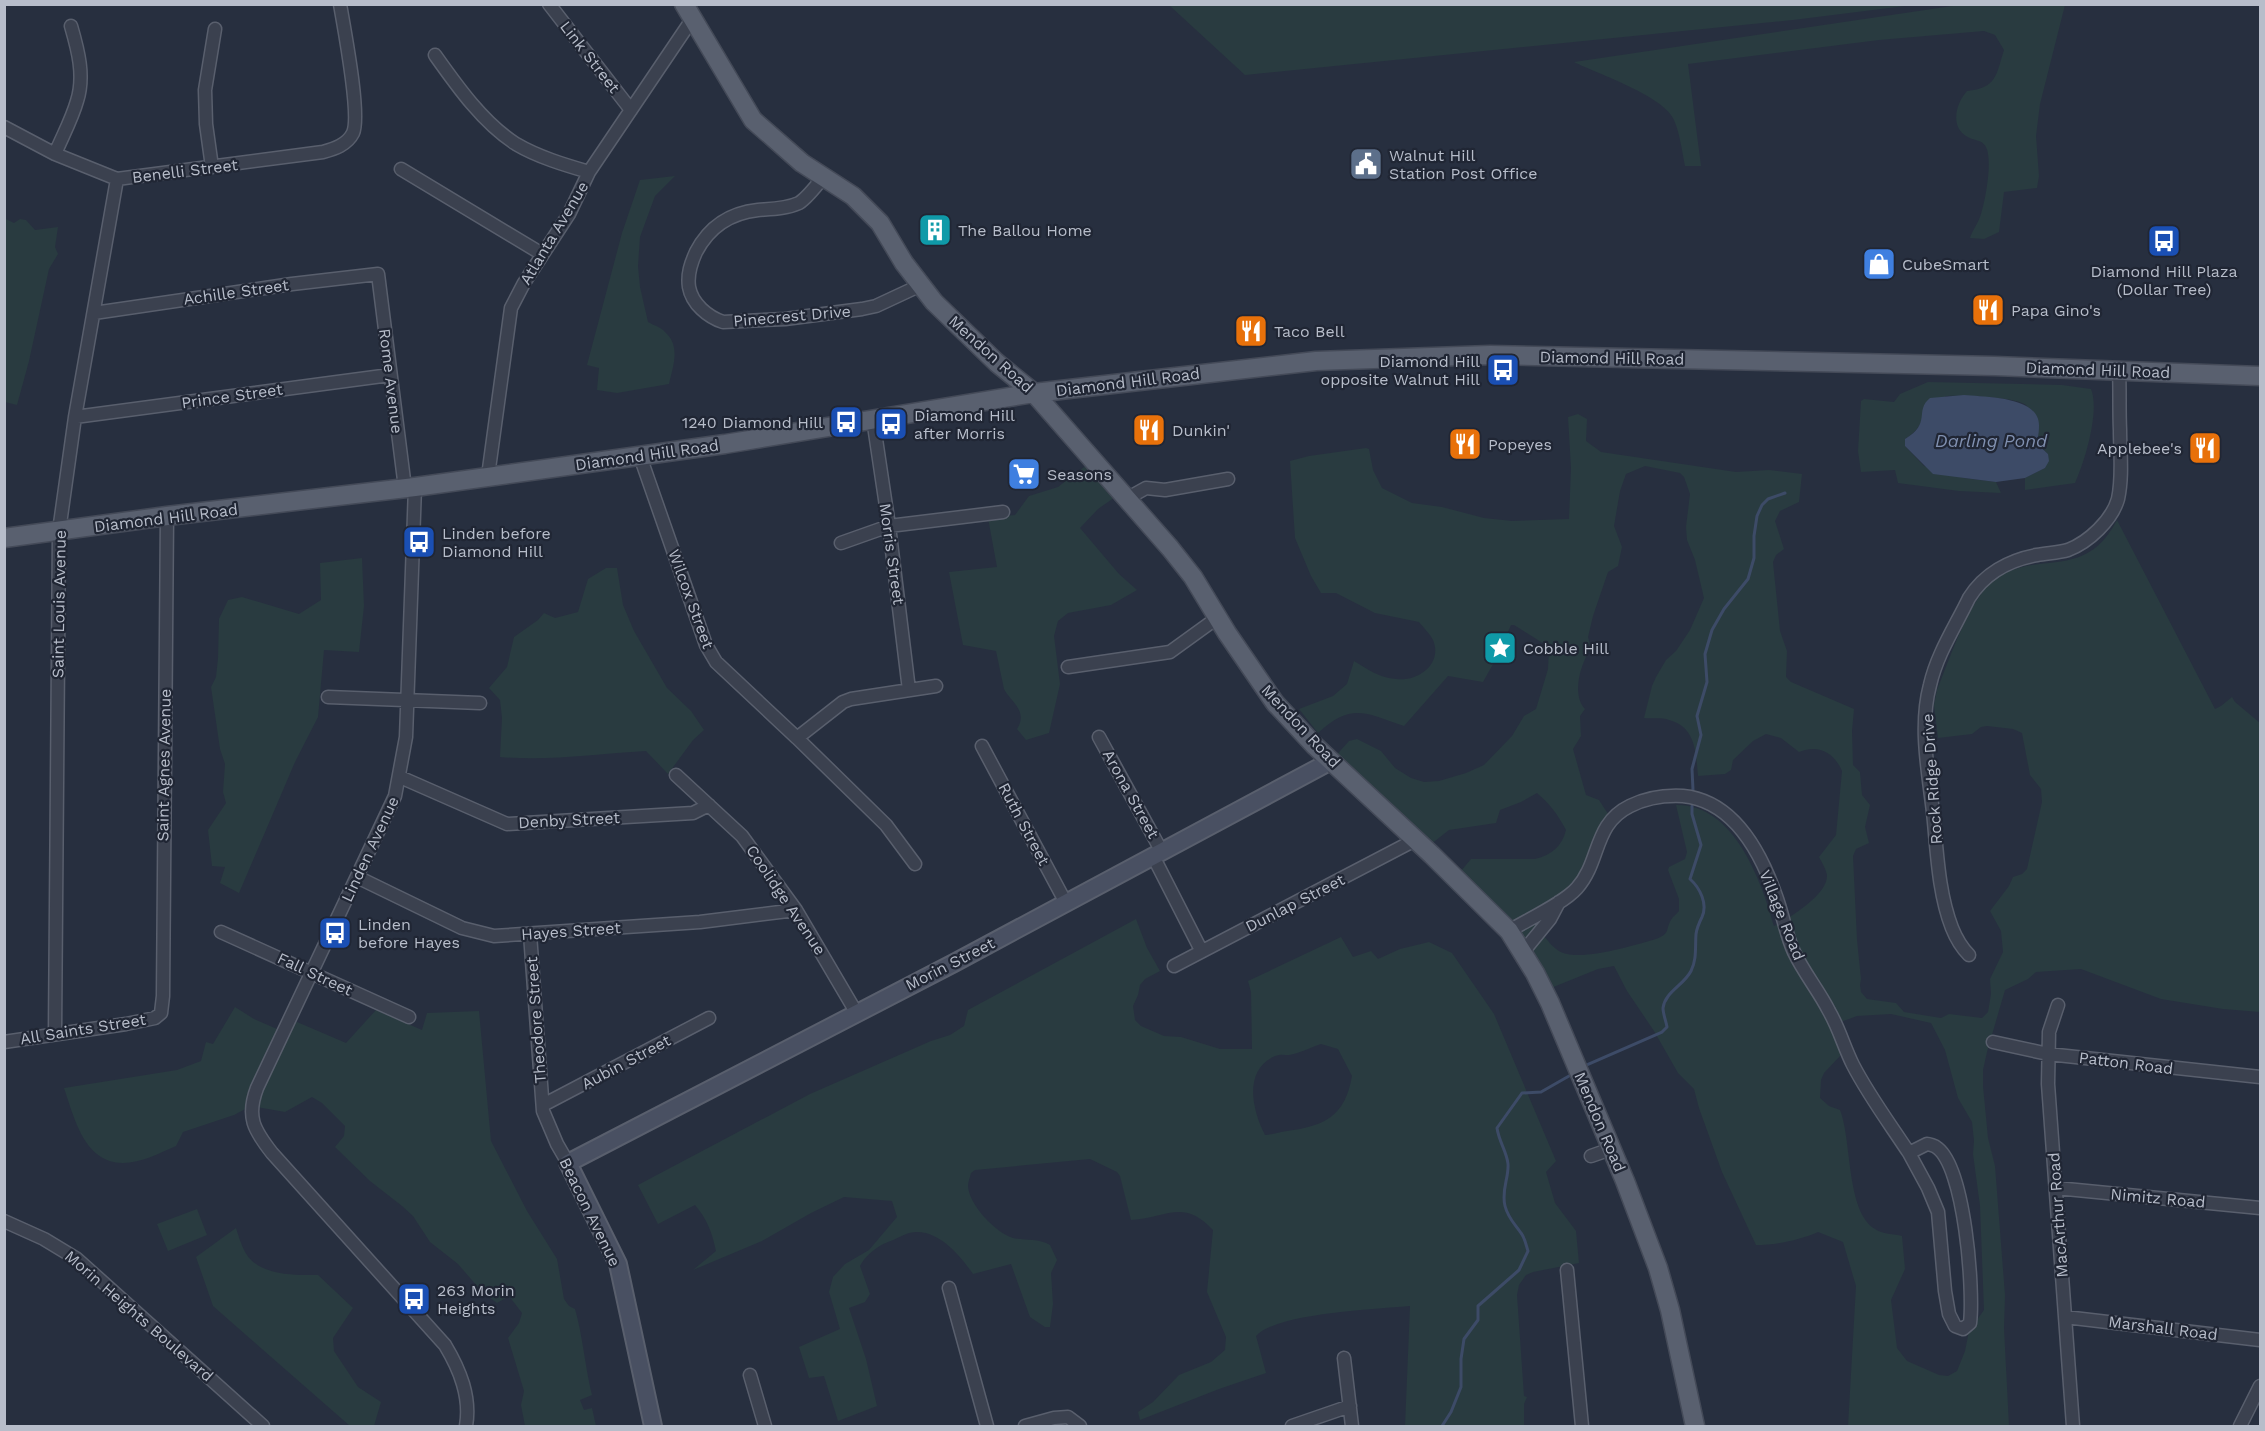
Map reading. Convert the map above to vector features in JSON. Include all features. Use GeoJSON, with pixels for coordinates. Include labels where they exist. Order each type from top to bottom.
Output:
{"type":"FeatureCollection","features":[{"type":"Feature","properties":{"kind":"main road","name":"Mendon Road"},"geometry":{"type":"LineString","coordinates":[[689,11],[753,120],[802,163],[853,196],[880,223],[904,263],[934,302],[976,343],[1035,393],[1128,498],[1193,577],[1264,689],[1331,761],[1509,931],[1523,952],[1558,1022],[1658,1268],[1670,1310],[1695,1426]]}},
{"type":"Feature","properties":{"kind":"main road","name":"Diamond Hill Road"},"geometry":{"type":"LineString","coordinates":[[4,538],[640,456],[1035,393],[1316,361],[1424,356],[1525,356],[2119,370],[2260,376]]}},
{"type":"Feature","properties":{"kind":"street","name":"Benelli Street"},"geometry":{"type":"LineString","coordinates":[[4,127],[55,154],[117,179],[339,148],[353,133],[355,118],[340,4]]}},
{"type":"Feature","properties":{"kind":"street","name":"Link Street"},"geometry":{"type":"LineString","coordinates":[[549,4],[631,110]]}},
{"type":"Feature","properties":{"kind":"street","name":"Atlanta Avenue"},"geometry":{"type":"LineString","coordinates":[[488,476],[511,308],[542,254],[569,214],[589,172],[631,110],[689,11]]}},
{"type":"Feature","properties":{"kind":"street"},"geometry":{"type":"LineString","coordinates":[[55,154],[78,101],[81,75],[78,51],[71,26]]}},
{"type":"Feature","properties":{"kind":"street"},"geometry":{"type":"LineString","coordinates":[[212,167],[206,124],[206,90],[215,29]]}},
{"type":"Feature","properties":{"kind":"street"},"geometry":{"type":"LineString","coordinates":[[435,55],[464,95],[516,144],[565,165],[589,172]]}},
{"type":"Feature","properties":{"kind":"street"},"geometry":{"type":"LineString","coordinates":[[401,169],[542,254]]}},
{"type":"Feature","properties":{"kind":"street","name":"Pinecrest Drive"},"geometry":{"type":"LineString","coordinates":[[824,177],[801,201],[785,207],[748,212],[721,222],[705,235],[690,263],[689,275],[689,288],[693,298],[703,310],[715,320],[723,322],[785,319],[876,306],[921,285]]}},
{"type":"Feature","properties":{"kind":"street","name":"Saint Louis Avenue"},"geometry":{"type":"LineString","coordinates":[[55,1034],[59,531],[75,417],[117,179]]}},
{"type":"Feature","properties":{"kind":"street","name":"Achille Street"},"geometry":{"type":"LineString","coordinates":[[94,313],[378,274]]}},
{"type":"Feature","properties":{"kind":"street","name":"Rome Avenue"},"geometry":{"type":"LineString","coordinates":[[378,274],[390,375],[410,487]]}},
{"type":"Feature","properties":{"kind":"street","name":"Rock Ridge Drive"},"geometry":{"type":"LineString","coordinates":[[1969,955],[1958,941],[1952,928],[1938,864],[1926,746],[1925,713],[1929,685],[1942,649],[1975,589],[1992,573],[2011,562],[2070,549],[2079,544],[2102,526],[2112,512],[2118,498],[2121,467],[2119,370]]}},
{"type":"Feature","properties":{"kind":"street","name":"Prince Street"},"geometry":{"type":"LineString","coordinates":[[75,417],[390,375]]}},
{"type":"Feature","properties":{"kind":"street","name":"Morris Street"},"geometry":{"type":"LineString","coordinates":[[873,419],[909,690]]}},
{"type":"Feature","properties":{"kind":"street","name":"Wilcox Street"},"geometry":{"type":"LineString","coordinates":[[640,456],[706,645],[716,662],[886,825],[915,864]]}},
{"type":"Feature","properties":{"kind":"street"},"geometry":{"type":"LineString","coordinates":[[1128,498],[1146,488],[1165,490],[1227,479]]}},
{"type":"Feature","properties":{"kind":"street","name":"Linden Avenue"},"geometry":{"type":"LineString","coordinates":[[410,487],[408,700],[400,777],[390,809],[257,1088],[251,1107],[253,1125],[259,1136],[445,1346],[463,1381],[467,1408],[466,1426]]}},
{"type":"Feature","properties":{"kind":"street"},"geometry":{"type":"LineString","coordinates":[[841,543],[889,526],[1003,512]]}},
{"type":"Feature","properties":{"kind":"street","name":"Saint Agnes Avenue"},"geometry":{"type":"LineString","coordinates":[[161,1013],[163,996],[166,516]]}},
{"type":"Feature","properties":{"kind":"street"},"geometry":{"type":"LineString","coordinates":[[1068,667],[1170,652],[1217,618]]}},
{"type":"Feature","properties":{"kind":"street"},"geometry":{"type":"LineString","coordinates":[[796,738],[843,702],[851,699],[936,686]]}},
{"type":"Feature","properties":{"kind":"street"},"geometry":{"type":"LineString","coordinates":[[328,697],[480,703]]}},
{"type":"Feature","properties":{"kind":"street","name":"Arona Street"},"geometry":{"type":"LineString","coordinates":[[1099,737],[1158,854],[1201,950]]}},
{"type":"Feature","properties":{"kind":"street","name":"Ruth Street"},"geometry":{"type":"LineString","coordinates":[[982,746],[1066,903]]}},
{"type":"Feature","properties":{"kind":"street","name":"Morin Street"},"geometry":{"type":"LineString","coordinates":[[568,1163],[1066,903],[1331,761]]}},
{"type":"Feature","properties":{"kind":"street","name":"Coolidge Avenue"},"geometry":{"type":"LineString","coordinates":[[676,775],[742,836],[796,910],[856,1012]]}},
{"type":"Feature","properties":{"kind":"street","name":"Denby Street"},"geometry":{"type":"LineString","coordinates":[[400,777],[507,824],[693,813],[709,805]]}},
{"type":"Feature","properties":{"kind":"street","name":"Village Road"},"geometry":{"type":"LineString","coordinates":[[1509,931],[1559,903],[1576,890],[1591,866],[1607,824],[1628,807],[1645,800],[1672,795],[1703,800],[1722,811],[1740,828],[1755,851],[1776,894],[1794,951],[1831,1014],[1853,1065],[1909,1153],[1928,1188],[1938,1212],[1949,1314],[1955,1326],[1964,1329],[1970,1323],[1973,1303],[1965,1217],[1958,1190],[1944,1155],[1936,1146],[1927,1144],[1909,1153]]}},
{"type":"Feature","properties":{"kind":"street","name":"Dunlap Street"},"geometry":{"type":"LineString","coordinates":[[1174,966],[1415,840]]}},
{"type":"Feature","properties":{"kind":"street","name":"Hayes Street"},"geometry":{"type":"LineString","coordinates":[[357,877],[462,928],[485,935],[700,922],[796,910]]}},
{"type":"Feature","properties":{"kind":"street","name":"Village Road"},"geometry":{"type":"LineString","coordinates":[[1523,952],[1550,919],[1559,903]]}},
{"type":"Feature","properties":{"kind":"street","name":"Fall Street"},"geometry":{"type":"LineString","coordinates":[[221,932],[409,1017]]}},
{"type":"Feature","properties":{"kind":"street","name":"Theodore Street"},"geometry":{"type":"LineString","coordinates":[[530,934],[543,1105]]}},
{"type":"Feature","properties":{"kind":"street","name":"MacArthur Road"},"geometry":{"type":"LineString","coordinates":[[2058,1005],[2049,1032],[2048,1053],[2073,1426]]}},
{"type":"Feature","properties":{"kind":"street","name":"All Saints Street"},"geometry":{"type":"LineString","coordinates":[[4,1042],[126,1024],[155,1018],[161,1013]]}},
{"type":"Feature","properties":{"kind":"street","name":"Aubin Street"},"geometry":{"type":"LineString","coordinates":[[543,1105],[709,1018]]}},
{"type":"Feature","properties":{"kind":"street","name":"Patton Road"},"geometry":{"type":"LineString","coordinates":[[1993,1042],[2048,1053],[2260,1077]]}},
{"type":"Feature","properties":{"kind":"street","name":"Beacon Avenue"},"geometry":{"type":"LineString","coordinates":[[543,1105],[543,1111],[556,1144],[568,1163],[618,1264],[653,1426]]}},
{"type":"Feature","properties":{"kind":"street"},"geometry":{"type":"LineString","coordinates":[[1591,1156],[1611,1149]]}},
{"type":"Feature","properties":{"kind":"street","name":"Nimitz Road"},"geometry":{"type":"LineString","coordinates":[[2056,1188],[2260,1208]]}},
{"type":"Feature","properties":{"kind":"street","name":"Morin Heights Boulevard"},"geometry":{"type":"LineString","coordinates":[[4,1221],[44,1239],[77,1259],[263,1426]]}},
{"type":"Feature","properties":{"kind":"street"},"geometry":{"type":"LineString","coordinates":[[1567,1270],[1582,1426]]}},
{"type":"Feature","properties":{"kind":"street"},"geometry":{"type":"LineString","coordinates":[[949,1288],[987,1426]]}},
{"type":"Feature","properties":{"kind":"street","name":"Marshall Road"},"geometry":{"type":"LineString","coordinates":[[2065,1317],[2260,1340]]}},
{"type":"Feature","properties":{"kind":"street"},"geometry":{"type":"LineString","coordinates":[[1344,1358],[1352,1426]]}},
{"type":"Feature","properties":{"kind":"street"},"geometry":{"type":"LineString","coordinates":[[750,1375],[765,1426]]}},
{"type":"Feature","properties":{"kind":"street"},"geometry":{"type":"LineString","coordinates":[[2240,1426],[2260,1386]]}},
{"type":"Feature","properties":{"kind":"street"},"geometry":{"type":"LineString","coordinates":[[1292,1426],[1350,1406]]}},
{"type":"Feature","properties":{"kind":"street"},"geometry":{"type":"LineString","coordinates":[[1024,1426],[1054,1418],[1076,1423]]}},
{"type":"Feature","properties":{"kind":"shaded area"},"geometry":{"type":"Polygon","coordinates":[[[1169,5],[1913,5],[1793,20],[1245,75],[1169,5]]]}},
{"type":"Feature","properties":{"kind":"shaded area"},"geometry":{"type":"Polygon","coordinates":[[[1959,5],[2065,5],[2040,104],[2036,136],[2039,176],[2037,188],[2004,192],[1999,232],[1984,239],[1970,238],[1984,202],[1988,182],[1988,153],[1982,143],[1961,132],[1956,121],[1956,114],[1967,91],[1984,87],[1994,79],[1997,73],[2004,50],[1995,35],[1984,31],[1879,40],[1688,64],[1701,166],[1685,166],[1674,120],[1658,102],[1629,86],[1574,62],[1959,5]]]}},
{"type":"Feature","properties":{"kind":"shaded area"},"geometry":{"type":"Polygon","coordinates":[[[675,176],[655,196],[640,237],[638,266],[648,322],[663,330],[673,344],[674,363],[669,384],[617,393],[597,390],[599,368],[587,365],[622,233],[640,180],[675,176]]]}},
{"type":"Feature","properties":{"kind":"shaded area"},"geometry":{"type":"Polygon","coordinates":[[[4,218],[14,223],[20,219],[26,220],[35,230],[58,227],[55,247],[58,254],[49,269],[17,405],[5,402],[4,218]]]}},
{"type":"Feature","properties":{"kind":"shaded area"},"geometry":{"type":"Polygon","coordinates":[[[1928,382],[2062,385],[2091,389],[2093,423],[2075,483],[2025,490],[2025,478],[2045,468],[2048,454],[2038,441],[2039,425],[2028,407],[2020,402],[1975,396],[1946,396],[1926,414],[1915,431],[1905,439],[1905,446],[1924,466],[1964,478],[1996,482],[2001,493],[1959,491],[1898,483],[1895,470],[1861,472],[1858,451],[1861,401],[1864,399],[1894,402],[1900,394],[1928,382]]]}},
{"type":"Feature","properties":{"kind":"shaded area"},"geometry":{"type":"Polygon","coordinates":[[[1578,414],[1587,419],[1586,441],[1601,452],[1736,472],[1769,470],[1802,474],[1799,502],[1780,511],[1775,521],[1784,549],[1776,555],[1773,562],[1780,631],[1787,651],[1786,677],[1791,682],[1854,709],[1853,765],[1860,772],[1862,795],[1870,805],[1865,827],[1869,843],[1856,849],[1853,856],[1860,985],[1861,992],[1867,999],[1896,1003],[1904,1012],[1941,1018],[1949,1014],[1982,1018],[1988,1012],[1991,994],[1990,979],[2003,952],[2001,931],[1990,911],[2013,877],[2022,874],[2027,869],[2042,802],[2041,789],[2030,775],[2022,733],[2013,729],[1987,726],[1981,727],[1972,734],[1938,738],[1934,705],[1937,690],[1968,616],[1976,601],[1994,580],[2010,571],[2027,566],[2060,562],[2090,551],[2104,539],[2117,520],[2215,709],[2232,697],[2260,723],[2260,1012],[2223,1009],[2161,999],[2081,969],[2036,972],[2028,979],[2005,990],[1987,1052],[1983,1070],[1983,1086],[1988,1138],[1995,1166],[2005,1295],[2004,1328],[2009,1426],[1848,1426],[1856,1286],[1843,1242],[1818,1232],[1788,1242],[1756,1245],[1722,1172],[1694,1089],[1678,1073],[1614,966],[1598,969],[1546,990],[1456,877],[1471,859],[1535,859],[1555,849],[1562,841],[1566,830],[1542,797],[1537,793],[1500,810],[1496,823],[1449,830],[1426,848],[1332,760],[1349,741],[1357,739],[1381,751],[1395,768],[1411,778],[1424,782],[1439,781],[1484,765],[1512,736],[1524,716],[1536,709],[1548,669],[1549,647],[1511,625],[1483,682],[1448,676],[1404,726],[1369,714],[1359,713],[1340,717],[1318,733],[1299,709],[1333,696],[1347,684],[1354,661],[1379,675],[1390,678],[1412,678],[1426,670],[1431,664],[1435,657],[1435,649],[1432,638],[1419,622],[1375,613],[1336,593],[1321,593],[1295,538],[1290,461],[1366,448],[1369,449],[1373,470],[1382,488],[1412,503],[1442,507],[1484,518],[1512,521],[1569,519],[1571,468],[1568,417],[1578,414]],[[1645,466],[1626,474],[1620,491],[1614,526],[1622,547],[1618,566],[1608,572],[1588,637],[1591,648],[1579,678],[1579,695],[1585,709],[1580,716],[1581,736],[1573,749],[1586,795],[1599,800],[1612,820],[1542,934],[1556,949],[1567,954],[1606,952],[1656,939],[1666,933],[1669,923],[1679,911],[1679,899],[1668,870],[1669,867],[1685,859],[1687,852],[1676,805],[1696,808],[1714,817],[1729,831],[1753,867],[1774,926],[1815,898],[1826,883],[1827,875],[1819,857],[1836,835],[1842,771],[1835,759],[1825,751],[1813,749],[1799,752],[1781,738],[1766,734],[1753,741],[1733,760],[1731,770],[1725,774],[1698,776],[1693,742],[1685,728],[1666,719],[1644,718],[1656,677],[1666,660],[1676,651],[1690,630],[1704,598],[1695,560],[1687,540],[1686,527],[1690,494],[1684,477],[1680,473],[1645,466]],[[1891,1014],[1857,1016],[1838,1023],[1841,1052],[1824,1073],[1821,1080],[1820,1098],[1829,1106],[1840,1110],[1854,1192],[1866,1220],[1878,1231],[1902,1236],[1905,1269],[1891,1300],[1897,1348],[1907,1361],[1939,1375],[1948,1376],[1957,1371],[1965,1351],[1969,1331],[1984,1310],[1980,1206],[1973,1154],[1972,1122],[1958,1098],[1945,1050],[1931,1023],[1891,1014]]]}},
{"type":"Feature","properties":{"kind":"shaded area"},"geometry":{"type":"Polygon","coordinates":[[[1092,461],[1118,495],[1098,509],[1080,528],[1119,574],[1137,590],[1111,605],[1068,613],[1058,621],[1054,636],[1060,684],[1049,733],[1026,740],[1017,729],[1021,717],[1017,706],[1004,689],[996,651],[963,645],[949,572],[997,567],[988,518],[1015,515],[1029,496],[1058,487],[1092,461]]]}},
{"type":"Feature","properties":{"kind":"shaded area"},"geometry":{"type":"Polygon","coordinates":[[[362,558],[364,606],[359,652],[324,650],[318,717],[295,762],[239,893],[220,883],[225,867],[212,866],[208,830],[226,803],[223,792],[225,764],[220,749],[211,687],[216,677],[219,619],[228,600],[242,597],[299,614],[321,600],[320,563],[362,558]]]}},
{"type":"Feature","properties":{"kind":"shaded area"},"geometry":{"type":"Polygon","coordinates":[[[606,568],[617,568],[623,605],[634,631],[667,688],[691,711],[704,730],[693,740],[668,774],[646,751],[554,758],[500,757],[502,718],[500,700],[489,688],[507,667],[514,637],[544,613],[555,618],[578,612],[588,579],[606,568]]]}},
{"type":"Feature","properties":{"kind":"shaded area"},"geometry":{"type":"Polygon","coordinates":[[[1136,919],[1147,948],[1160,971],[1145,979],[1140,985],[1133,1006],[1135,1020],[1141,1026],[1164,1036],[1181,1037],[1220,1049],[1252,1049],[1251,992],[1248,981],[1341,937],[1353,957],[1371,951],[1378,959],[1400,949],[1429,942],[1452,953],[1494,1014],[1556,1161],[1546,1172],[1555,1203],[1576,1231],[1579,1263],[1533,1272],[1526,1275],[1519,1285],[1517,1295],[1524,1396],[1527,1397],[1524,1404],[1524,1426],[1405,1426],[1410,1306],[1305,1317],[1267,1328],[1256,1336],[1266,1373],[1140,1420],[1138,1412],[1153,1402],[1179,1375],[1211,1362],[1225,1350],[1226,1337],[1207,1292],[1213,1230],[1202,1220],[1183,1212],[1131,1220],[1120,1176],[1117,1172],[1090,1159],[975,1170],[971,1173],[969,1181],[968,1186],[973,1201],[984,1217],[999,1230],[1013,1238],[1036,1240],[1050,1245],[1057,1260],[1051,1273],[1053,1304],[1050,1327],[1045,1327],[1030,1317],[1011,1264],[973,1274],[946,1244],[929,1234],[919,1232],[906,1234],[884,1244],[868,1255],[860,1266],[870,1294],[865,1302],[849,1308],[866,1359],[877,1406],[838,1421],[824,1376],[809,1378],[799,1347],[840,1329],[829,1292],[833,1277],[845,1264],[869,1250],[897,1217],[892,1201],[844,1197],[762,1241],[693,1270],[716,1251],[703,1215],[695,1205],[658,1224],[638,1185],[810,1094],[931,1041],[950,1035],[964,1026],[968,1010],[1136,919]],[[1321,1044],[1293,1054],[1275,1056],[1265,1062],[1258,1071],[1253,1091],[1260,1125],[1265,1135],[1312,1126],[1331,1117],[1338,1110],[1349,1090],[1352,1076],[1338,1049],[1321,1044]]]}},
{"type":"Feature","properties":{"kind":"shaded area"},"geometry":{"type":"Polygon","coordinates":[[[235,1007],[254,1019],[277,1029],[297,1022],[346,1043],[376,1010],[422,1030],[427,1013],[479,1011],[491,1141],[527,1211],[557,1259],[564,1299],[569,1306],[575,1309],[578,1320],[592,1395],[580,1400],[584,1410],[592,1408],[596,1426],[525,1426],[521,1405],[524,1391],[508,1338],[519,1323],[522,1313],[509,1296],[497,1303],[483,1293],[458,1264],[430,1242],[413,1216],[370,1181],[335,1147],[344,1136],[345,1126],[322,1103],[312,1097],[285,1112],[251,1106],[234,1115],[183,1132],[176,1146],[137,1161],[123,1163],[110,1161],[90,1147],[77,1124],[64,1088],[177,1070],[201,1061],[206,1042],[213,1044],[235,1007]]]}},
{"type":"Feature","properties":{"kind":"shaded area"},"geometry":{"type":"Polygon","coordinates":[[[197,1209],[207,1235],[168,1251],[157,1224],[197,1209]]]}},
{"type":"Feature","properties":{"kind":"shaded area"},"geometry":{"type":"Polygon","coordinates":[[[236,1228],[247,1255],[253,1262],[279,1273],[318,1275],[353,1308],[333,1338],[334,1351],[358,1387],[381,1402],[374,1426],[350,1426],[213,1306],[196,1257],[236,1228]]]}},
{"type":"Feature","properties":{"kind":"water","name":"Darling Pond"},"geometry":{"type":"Polygon","coordinates":[[[1964,395],[2009,400],[2031,409],[2037,416],[2038,443],[2048,454],[2049,461],[2045,468],[2025,478],[1996,482],[1933,474],[1905,446],[1905,439],[1918,428],[1925,403],[1930,398],[1964,395]]]}},
{"type":"Feature","properties":{"kind":"waterway"},"geometry":{"type":"LineString","coordinates":[[1693,790],[1692,769],[1701,735],[1697,716],[1707,682],[1705,654],[1712,630],[1724,609],[1748,579],[1754,558],[1757,516],[1762,505],[1768,499],[1785,493]]}},
{"type":"Feature","properties":{"kind":"waterway"},"geometry":{"type":"LineString","coordinates":[[1584,1066],[1662,1032],[1667,1027],[1663,1010],[1664,1002],[1688,976],[1693,966],[1696,932],[1704,907],[1700,892],[1690,879],[1701,845],[1692,806]]}},
{"type":"Feature","properties":{"kind":"waterway"},"geometry":{"type":"LineString","coordinates":[[1442,1426],[1451,1412],[1461,1387],[1464,1339],[1478,1320],[1478,1306],[1519,1270],[1528,1251],[1524,1237],[1505,1206],[1508,1164],[1497,1128],[1522,1093],[1541,1092],[1569,1076]]}},
{"type":"Feature","properties":{"kind":"place","name":"Walnut Hill Station Post Office"},"geometry":{"type":"Point","coordinates":[1366,164]}},
{"type":"Feature","properties":{"kind":"place","name":"The Ballou Home"},"geometry":{"type":"Point","coordinates":[935,230]}},
{"type":"Feature","properties":{"kind":"place","name":"Diamond Hill Plaza (Dollar Tree)"},"geometry":{"type":"Point","coordinates":[2164,241]}},
{"type":"Feature","properties":{"kind":"place","name":"CubeSmart"},"geometry":{"type":"Point","coordinates":[1879,264]}},
{"type":"Feature","properties":{"kind":"place","name":"Papa Gino's"},"geometry":{"type":"Point","coordinates":[1988,310]}},
{"type":"Feature","properties":{"kind":"place","name":"Taco Bell"},"geometry":{"type":"Point","coordinates":[1251,331]}},
{"type":"Feature","properties":{"kind":"place","name":"Diamond Hill opposite Walnut Hill"},"geometry":{"type":"Point","coordinates":[1503,370]}},
{"type":"Feature","properties":{"kind":"place","name":"1240 Diamond Hill"},"geometry":{"type":"Point","coordinates":[846,422]}},
{"type":"Feature","properties":{"kind":"place","name":"Diamond Hill after Morris"},"geometry":{"type":"Point","coordinates":[891,424]}},
{"type":"Feature","properties":{"kind":"place","name":"Dunkin'"},"geometry":{"type":"Point","coordinates":[1149,430]}},
{"type":"Feature","properties":{"kind":"place","name":"Popeyes"},"geometry":{"type":"Point","coordinates":[1465,444]}},
{"type":"Feature","properties":{"kind":"place","name":"Applebee's"},"geometry":{"type":"Point","coordinates":[2205,448]}},
{"type":"Feature","properties":{"kind":"place","name":"Seasons"},"geometry":{"type":"Point","coordinates":[1024,474]}},
{"type":"Feature","properties":{"kind":"place","name":"Linden before Diamond Hill"},"geometry":{"type":"Point","coordinates":[419,542]}},
{"type":"Feature","properties":{"kind":"place","name":"Cobble Hill"},"geometry":{"type":"Point","coordinates":[1500,648]}},
{"type":"Feature","properties":{"kind":"place","name":"Linden before Hayes"},"geometry":{"type":"Point","coordinates":[335,933]}},
{"type":"Feature","properties":{"kind":"place","name":"263 Morin Heights"},"geometry":{"type":"Point","coordinates":[414,1299]}}]}
